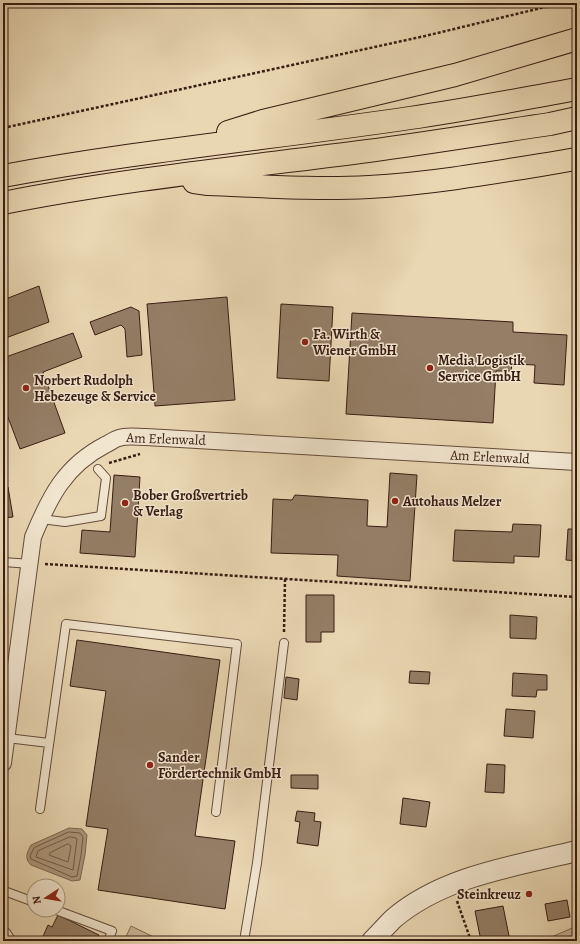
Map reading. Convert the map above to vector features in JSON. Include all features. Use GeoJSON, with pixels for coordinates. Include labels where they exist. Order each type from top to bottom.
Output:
{"type":"FeatureCollection","features":[{"type":"Feature","properties":{"kind":"highway"},"geometry":{"type":"LineString","coordinates":[[172,149],[263,121],[455,75],[577,39]]}},
{"type":"Feature","properties":{"kind":"highway"},"geometry":{"type":"LineString","coordinates":[[3,176],[172,149],[410,118],[577,89]]}},
{"type":"Feature","properties":{"kind":"highway"},"geometry":{"type":"LineString","coordinates":[[3,203],[65,191],[164,176],[369,151],[550,124],[577,118]]}},
{"type":"Feature","properties":{"kind":"highway"},"geometry":{"type":"LineString","coordinates":[[164,176],[208,184],[368,187],[450,179],[577,159]]}},
{"type":"Feature","properties":{"kind":"street","name":"Am Erlenwald"},"geometry":{"type":"LineString","coordinates":[[3,763],[38,565],[33,537],[61,481],[77,464],[95,450],[120,437],[146,437],[577,462]]}},
{"type":"Feature","properties":{"kind":"street"},"geometry":{"type":"LineString","coordinates":[[372,941],[393,919],[422,899],[452,884],[476,876],[577,851]]}},
{"type":"Feature","properties":{"kind":"street"},"geometry":{"type":"LineString","coordinates":[[3,936],[7,941]]}},
{"type":"Feature","properties":{"kind":"lane"},"geometry":{"type":"LineString","coordinates":[[41,519],[65,522],[101,516],[106,478],[98,470]]}},
{"type":"Feature","properties":{"kind":"lane"},"geometry":{"type":"LineString","coordinates":[[3,562],[38,565]]}},
{"type":"Feature","properties":{"kind":"lane"},"geometry":{"type":"LineString","coordinates":[[40,809],[66,624],[237,644],[216,812]]}},
{"type":"Feature","properties":{"kind":"lane"},"geometry":{"type":"LineString","coordinates":[[244,941],[257,863],[284,643]]}},
{"type":"Feature","properties":{"kind":"lane"},"geometry":{"type":"LineString","coordinates":[[7,738],[49,743]]}},
{"type":"Feature","properties":{"kind":"lane"},"geometry":{"type":"LineString","coordinates":[[3,892],[26,899]]}},
{"type":"Feature","properties":{"kind":"lane"},"geometry":{"type":"LineString","coordinates":[[66,914],[112,931],[108,941]]}},
{"type":"Feature","properties":{"kind":"path"},"geometry":{"type":"LineString","coordinates":[[3,128],[425,36],[562,3]]}},
{"type":"Feature","properties":{"kind":"path"},"geometry":{"type":"LineString","coordinates":[[98,470],[111,462],[143,453]]}},
{"type":"Feature","properties":{"kind":"path"},"geometry":{"type":"LineString","coordinates":[[38,565],[47,557]]}},
{"type":"Feature","properties":{"kind":"path"},"geometry":{"type":"LineString","coordinates":[[38,565],[577,597]]}},
{"type":"Feature","properties":{"kind":"path"},"geometry":{"type":"LineString","coordinates":[[284,643],[285,579]]}},
{"type":"Feature","properties":{"kind":"path"},"geometry":{"type":"LineString","coordinates":[[452,884],[471,941]]}},
{"type":"Feature","properties":{"kind":"shaded area"},"geometry":{"type":"Polygon","coordinates":[[[131,926],[162,941],[124,941],[131,926]]]}},
{"type":"Feature","properties":{"kind":"shaded area"},"geometry":{"type":"Polygon","coordinates":[[[577,926],[577,941],[542,941],[577,926]]]}},
{"type":"Feature","properties":{"kind":"water"},"geometry":{"type":"Polygon","coordinates":[[[69,828],[82,829],[87,835],[80,880],[72,881],[31,865],[27,860],[27,853],[31,845],[69,828]]]}},
{"type":"Feature","properties":{"kind":"building"},"geometry":{"type":"Polygon","coordinates":[[[39,286],[49,322],[3,339],[3,300],[39,286]]]}},
{"type":"Feature","properties":{"kind":"building"},"geometry":{"type":"Polygon","coordinates":[[[227,297],[235,400],[155,406],[147,304],[227,297]]]}},
{"type":"Feature","properties":{"kind":"building","name":"Fa. Wirth & Wiener GmbH"},"geometry":{"type":"Polygon","coordinates":[[[281,304],[333,307],[329,381],[277,378],[281,304]]]}},
{"type":"Feature","properties":{"kind":"building"},"geometry":{"type":"Polygon","coordinates":[[[131,307],[139,311],[142,355],[127,357],[125,329],[121,325],[95,335],[90,322],[131,307]]]}},
{"type":"Feature","properties":{"kind":"building","name":"Media Logistik Service GmbH"},"geometry":{"type":"Polygon","coordinates":[[[352,313],[513,322],[513,332],[567,335],[564,385],[534,383],[535,365],[512,364],[511,371],[496,371],[493,423],[346,414],[352,313]]]}},
{"type":"Feature","properties":{"kind":"building","name":"Norbert Rudolph Hebezeuge & Service"},"geometry":{"type":"Polygon","coordinates":[[[73,333],[82,357],[43,372],[65,433],[20,449],[3,404],[3,358],[73,333]]]}},
{"type":"Feature","properties":{"kind":"building"},"geometry":{"type":"Polygon","coordinates":[[[390,473],[417,475],[410,581],[337,576],[338,555],[271,553],[273,499],[292,500],[295,495],[368,500],[367,526],[387,527],[390,473]]]}},
{"type":"Feature","properties":{"kind":"building","name":"Bober Großvertrieb & Verlag"},"geometry":{"type":"Polygon","coordinates":[[[114,475],[140,477],[135,557],[80,553],[82,530],[110,532],[114,475]]]}},
{"type":"Feature","properties":{"kind":"building"},"geometry":{"type":"Polygon","coordinates":[[[8,487],[13,517],[3,518],[3,488],[8,487]]]}},
{"type":"Feature","properties":{"kind":"building"},"geometry":{"type":"Polygon","coordinates":[[[513,524],[541,525],[539,557],[514,556],[514,563],[453,561],[455,530],[512,532],[513,524]]]}},
{"type":"Feature","properties":{"kind":"building"},"geometry":{"type":"Polygon","coordinates":[[[568,529],[577,529],[577,561],[566,560],[568,529]]]}},
{"type":"Feature","properties":{"kind":"building"},"geometry":{"type":"Polygon","coordinates":[[[306,595],[334,595],[334,632],[321,632],[321,642],[306,642],[306,595]]]}},
{"type":"Feature","properties":{"kind":"building"},"geometry":{"type":"Polygon","coordinates":[[[510,615],[537,617],[536,639],[510,638],[510,615]]]}},
{"type":"Feature","properties":{"kind":"building","name":"Sander Fördertechnik GmbH"},"geometry":{"type":"Polygon","coordinates":[[[77,640],[220,660],[195,836],[235,841],[225,909],[98,890],[108,829],[86,826],[106,691],[70,686],[77,640]]]}},
{"type":"Feature","properties":{"kind":"building"},"geometry":{"type":"Polygon","coordinates":[[[410,671],[430,672],[429,684],[409,683],[410,671]]]}},
{"type":"Feature","properties":{"kind":"building"},"geometry":{"type":"Polygon","coordinates":[[[513,673],[547,675],[547,690],[537,690],[536,697],[512,696],[513,673]]]}},
{"type":"Feature","properties":{"kind":"building"},"geometry":{"type":"Polygon","coordinates":[[[286,677],[299,679],[297,700],[284,698],[286,677]]]}},
{"type":"Feature","properties":{"kind":"building"},"geometry":{"type":"Polygon","coordinates":[[[506,709],[535,711],[533,738],[504,736],[506,709]]]}},
{"type":"Feature","properties":{"kind":"building"},"geometry":{"type":"Polygon","coordinates":[[[487,764],[505,765],[504,793],[485,792],[487,764]]]}},
{"type":"Feature","properties":{"kind":"building"},"geometry":{"type":"Polygon","coordinates":[[[291,775],[318,775],[318,789],[291,788],[291,775]]]}},
{"type":"Feature","properties":{"kind":"building"},"geometry":{"type":"Polygon","coordinates":[[[403,798],[430,802],[426,827],[400,824],[403,798]]]}},
{"type":"Feature","properties":{"kind":"building"},"geometry":{"type":"Polygon","coordinates":[[[297,811],[315,813],[314,821],[321,822],[318,846],[297,843],[300,822],[295,821],[297,811]]]}},
{"type":"Feature","properties":{"kind":"building"},"geometry":{"type":"Polygon","coordinates":[[[567,900],[570,917],[548,921],[545,904],[567,900]]]}},
{"type":"Feature","properties":{"kind":"building"},"geometry":{"type":"Polygon","coordinates":[[[503,906],[510,941],[481,941],[475,911],[503,906]]]}},
{"type":"Feature","properties":{"kind":"building"},"geometry":{"type":"Polygon","coordinates":[[[56,918],[64,918],[99,935],[96,941],[41,941],[48,925],[52,927],[56,918]]]}},
{"type":"Feature","properties":{"kind":"place","name":"Fa. Wirth & Wiener GmbH"},"geometry":{"type":"Point","coordinates":[305,342]}},
{"type":"Feature","properties":{"kind":"place","name":"Media Logistik Service GmbH"},"geometry":{"type":"Point","coordinates":[430,368]}},
{"type":"Feature","properties":{"kind":"place","name":"Norbert Rudolph Hebezeuge & Service"},"geometry":{"type":"Point","coordinates":[26,388]}},
{"type":"Feature","properties":{"kind":"place","name":"Autohaus Melzer"},"geometry":{"type":"Point","coordinates":[395,501]}},
{"type":"Feature","properties":{"kind":"place","name":"Bober Großvertrieb & Verlag"},"geometry":{"type":"Point","coordinates":[125,503]}},
{"type":"Feature","properties":{"kind":"place","name":"Sander Fördertechnik GmbH"},"geometry":{"type":"Point","coordinates":[150,765]}},
{"type":"Feature","properties":{"kind":"place","name":"Steinkreuz"},"geometry":{"type":"Point","coordinates":[529,894]}}]}
